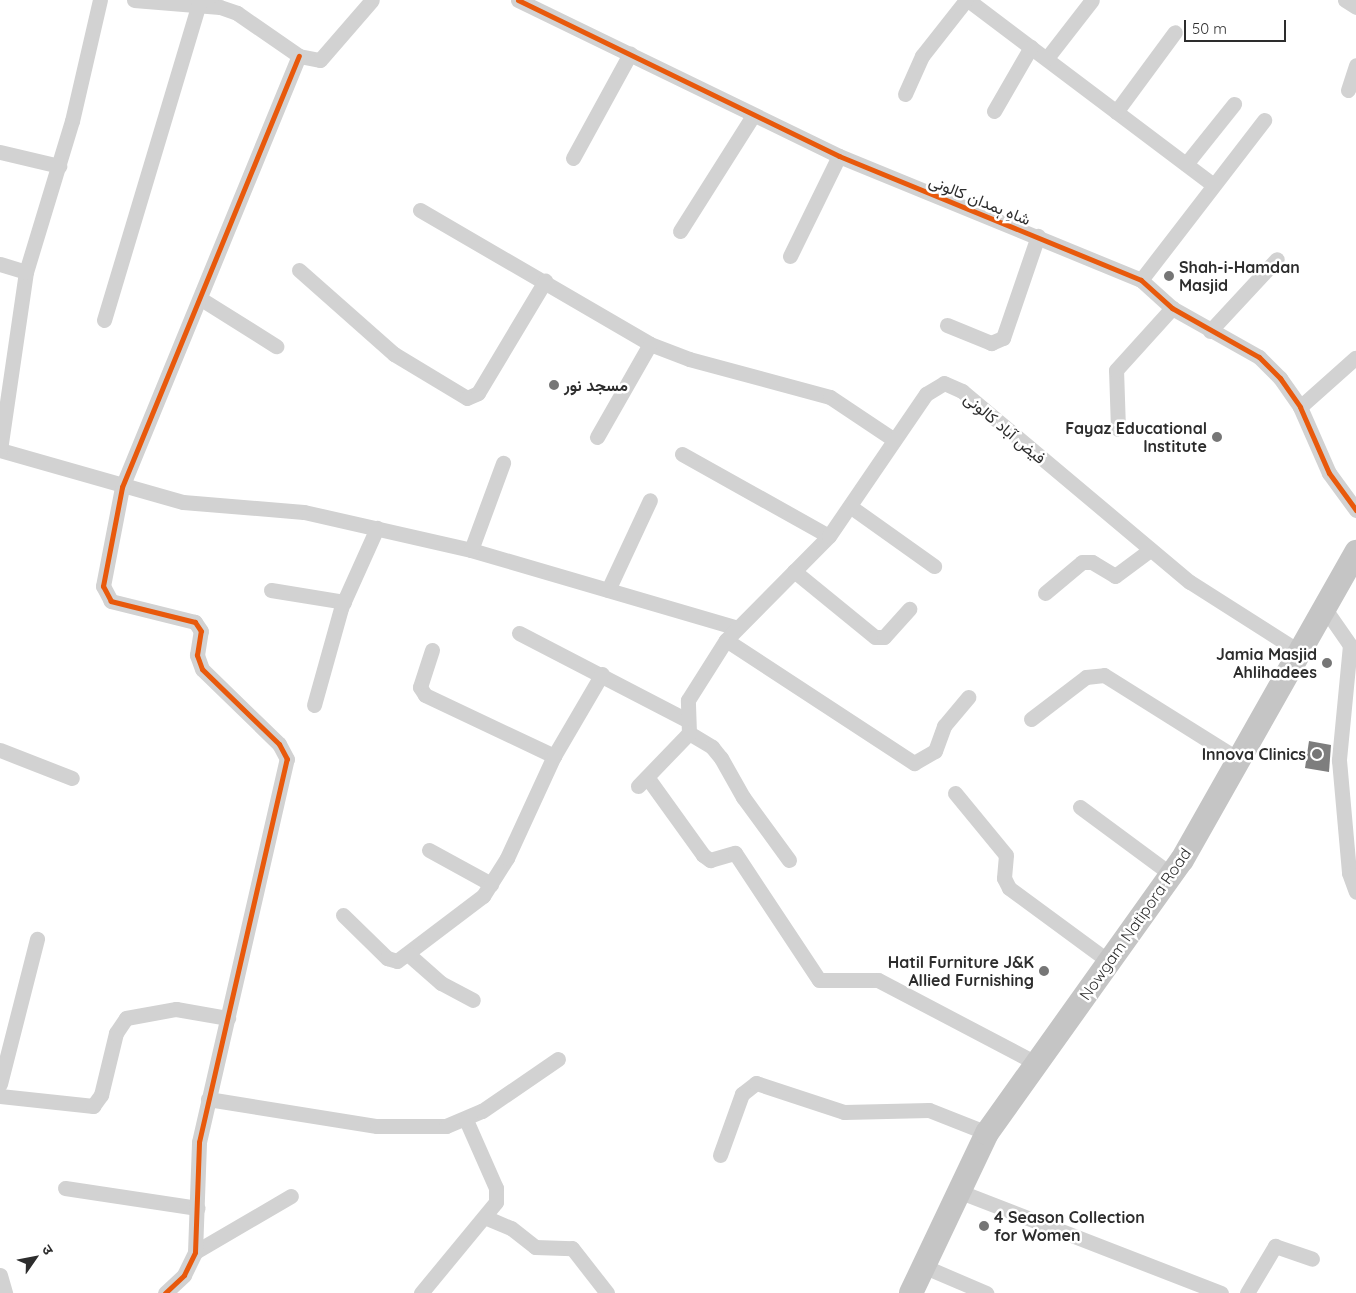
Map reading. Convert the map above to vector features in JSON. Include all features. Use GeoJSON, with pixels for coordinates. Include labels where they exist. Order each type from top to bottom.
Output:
{"type":"FeatureCollection","features":[{"type":"Feature","properties":{"kind":"main road","name":"Nowgam Natipora Road"},"geometry":{"type":"LineString","coordinates":[[911,1293],[986,1133],[1034,1062],[1111,963],[1172,875],[1356,552]]}},
{"type":"Feature","properties":{"kind":"street"},"geometry":{"type":"LineString","coordinates":[[100,0],[60,166],[26,272],[0,450],[122,487],[205,506],[291,510],[472,550],[737,628]]}},
{"type":"Feature","properties":{"kind":"street"},"geometry":{"type":"LineString","coordinates":[[134,0],[240,7],[299,56],[320,60],[327,56],[372,0]]}},
{"type":"Feature","properties":{"kind":"street","name":"شاہِ ہمدان کالونی"},"geometry":{"type":"LineString","coordinates":[[518,0],[630,54],[752,117],[839,156],[1038,236],[1141,280],[1172,308],[1259,357],[1300,407],[1329,473],[1356,510]]}},
{"type":"Feature","properties":{"kind":"street"},"geometry":{"type":"LineString","coordinates":[[905,94],[922,56],[967,0],[1047,58],[1212,184]]}},
{"type":"Feature","properties":{"kind":"street"},"geometry":{"type":"LineString","coordinates":[[1047,58],[1092,0]]}},
{"type":"Feature","properties":{"kind":"street"},"geometry":{"type":"LineString","coordinates":[[1345,0],[1356,8]]}},
{"type":"Feature","properties":{"kind":"street"},"geometry":{"type":"LineString","coordinates":[[104,320],[199,3]]}},
{"type":"Feature","properties":{"kind":"street"},"geometry":{"type":"LineString","coordinates":[[1116,112],[1175,32]]}},
{"type":"Feature","properties":{"kind":"street"},"geometry":{"type":"LineString","coordinates":[[994,111],[1031,48]]}},
{"type":"Feature","properties":{"kind":"street"},"geometry":{"type":"LineString","coordinates":[[573,158],[630,54]]}},
{"type":"Feature","properties":{"kind":"street"},"geometry":{"type":"LineString","coordinates":[[196,1252],[199,1142],[287,759],[279,744],[202,669],[197,655],[201,631],[195,622],[106,598],[103,586],[122,487],[201,300],[299,56]]}},
{"type":"Feature","properties":{"kind":"street"},"geometry":{"type":"LineString","coordinates":[[1348,90],[1356,66]]}},
{"type":"Feature","properties":{"kind":"street"},"geometry":{"type":"LineString","coordinates":[[1186,164],[1234,104]]}},
{"type":"Feature","properties":{"kind":"street"},"geometry":{"type":"LineString","coordinates":[[680,231],[752,117]]}},
{"type":"Feature","properties":{"kind":"street"},"geometry":{"type":"LineString","coordinates":[[1141,280],[1212,184],[1264,120]]}},
{"type":"Feature","properties":{"kind":"street"},"geometry":{"type":"LineString","coordinates":[[0,152],[60,166]]}},
{"type":"Feature","properties":{"kind":"street"},"geometry":{"type":"LineString","coordinates":[[790,256],[839,156]]}},
{"type":"Feature","properties":{"kind":"street"},"geometry":{"type":"LineString","coordinates":[[420,210],[545,281],[650,344],[689,359],[830,397],[893,439]]}},
{"type":"Feature","properties":{"kind":"street"},"geometry":{"type":"LineString","coordinates":[[947,326],[991,343],[1003,338],[1038,236]]}},
{"type":"Feature","properties":{"kind":"street"},"geometry":{"type":"LineString","coordinates":[[1210,331],[1277,259]]}},
{"type":"Feature","properties":{"kind":"street"},"geometry":{"type":"LineString","coordinates":[[0,264],[26,272]]}},
{"type":"Feature","properties":{"kind":"street"},"geometry":{"type":"LineString","coordinates":[[299,270],[394,354],[467,398],[478,393],[545,281]]}},
{"type":"Feature","properties":{"kind":"street"},"geometry":{"type":"LineString","coordinates":[[201,300],[276,346]]}},
{"type":"Feature","properties":{"kind":"street"},"geometry":{"type":"LineString","coordinates":[[1118,429],[1116,370],[1172,308]]}},
{"type":"Feature","properties":{"kind":"street"},"geometry":{"type":"LineString","coordinates":[[597,437],[650,344]]}},
{"type":"Feature","properties":{"kind":"street"},"geometry":{"type":"LineString","coordinates":[[1300,407],[1355,358]]}},
{"type":"Feature","properties":{"kind":"street","name":"فیض آباد کالونی"},"geometry":{"type":"LineString","coordinates":[[687,726],[688,700],[726,640],[829,536],[851,507],[893,439],[935,385],[954,386],[1190,582],[1300,652]]}},
{"type":"Feature","properties":{"kind":"street"},"geometry":{"type":"LineString","coordinates":[[682,454],[829,536]]}},
{"type":"Feature","properties":{"kind":"street"},"geometry":{"type":"LineString","coordinates":[[472,550],[503,462]]}},
{"type":"Feature","properties":{"kind":"street"},"geometry":{"type":"LineString","coordinates":[[608,590],[650,500]]}},
{"type":"Feature","properties":{"kind":"street"},"geometry":{"type":"LineString","coordinates":[[851,507],[934,566]]}},
{"type":"Feature","properties":{"kind":"street"},"geometry":{"type":"LineString","coordinates":[[314,705],[344,602],[377,528]]}},
{"type":"Feature","properties":{"kind":"street"},"geometry":{"type":"LineString","coordinates":[[1045,593],[1082,562],[1092,562],[1115,576],[1150,550]]}},
{"type":"Feature","properties":{"kind":"street"},"geometry":{"type":"LineString","coordinates":[[794,571],[879,638],[910,609]]}},
{"type":"Feature","properties":{"kind":"street"},"geometry":{"type":"LineString","coordinates":[[271,590],[344,602]]}},
{"type":"Feature","properties":{"kind":"street"},"geometry":{"type":"LineString","coordinates":[[1325,609],[1350,646],[1339,760],[1349,873],[1356,892]]}},
{"type":"Feature","properties":{"kind":"street"},"geometry":{"type":"LineString","coordinates":[[519,633],[602,674],[687,726],[712,747],[721,758],[743,797],[789,860]]}},
{"type":"Feature","properties":{"kind":"street"},"geometry":{"type":"LineString","coordinates":[[726,640],[914,763],[935,751],[944,726],[968,697]]}},
{"type":"Feature","properties":{"kind":"street"},"geometry":{"type":"LineString","coordinates":[[432,650],[420,687],[425,695],[554,756]]}},
{"type":"Feature","properties":{"kind":"street"},"geometry":{"type":"LineString","coordinates":[[343,915],[392,962],[408,954],[467,911],[492,884],[554,756],[602,674]]}},
{"type":"Feature","properties":{"kind":"street"},"geometry":{"type":"LineString","coordinates":[[1031,719],[1086,677],[1104,675],[1238,759]]}},
{"type":"Feature","properties":{"kind":"street"},"geometry":{"type":"LineString","coordinates":[[687,726],[643,781],[703,855],[710,860],[735,853],[819,980],[878,980],[1034,1062]]}},
{"type":"Feature","properties":{"kind":"street"},"geometry":{"type":"LineString","coordinates":[[0,750],[72,778]]}},
{"type":"Feature","properties":{"kind":"street"},"geometry":{"type":"LineString","coordinates":[[955,793],[1006,855],[1004,878],[1009,888],[1111,963]]}},
{"type":"Feature","properties":{"kind":"street"},"geometry":{"type":"LineString","coordinates":[[1080,807],[1172,875]]}},
{"type":"Feature","properties":{"kind":"street"},"geometry":{"type":"LineString","coordinates":[[429,850],[492,884]]}},
{"type":"Feature","properties":{"kind":"street"},"geometry":{"type":"LineString","coordinates":[[0,1084],[37,939]]}},
{"type":"Feature","properties":{"kind":"street"},"geometry":{"type":"LineString","coordinates":[[408,954],[441,983],[473,1000]]}},
{"type":"Feature","properties":{"kind":"street"},"geometry":{"type":"LineString","coordinates":[[0,1096],[93,1106],[101,1095],[116,1033],[126,1018],[176,1009],[228,1018]]}},
{"type":"Feature","properties":{"kind":"street"},"geometry":{"type":"LineString","coordinates":[[208,1099],[377,1126],[446,1126],[466,1120],[558,1059]]}},
{"type":"Feature","properties":{"kind":"street"},"geometry":{"type":"LineString","coordinates":[[720,1155],[742,1094],[756,1083],[844,1112],[929,1110],[986,1133]]}},
{"type":"Feature","properties":{"kind":"street"},"geometry":{"type":"LineString","coordinates":[[421,1293],[487,1218],[496,1202],[496,1188],[466,1120]]}},
{"type":"Feature","properties":{"kind":"street"},"geometry":{"type":"LineString","coordinates":[[65,1188],[198,1208]]}},
{"type":"Feature","properties":{"kind":"street"},"geometry":{"type":"LineString","coordinates":[[958,1191],[1221,1293]]}},
{"type":"Feature","properties":{"kind":"street"},"geometry":{"type":"LineString","coordinates":[[170,1292],[196,1252],[291,1196]]}},
{"type":"Feature","properties":{"kind":"street"},"geometry":{"type":"LineString","coordinates":[[487,1218],[511,1228],[535,1247],[572,1248],[607,1293]]}},
{"type":"Feature","properties":{"kind":"street"},"geometry":{"type":"LineString","coordinates":[[1247,1293],[1275,1246],[1312,1258]]}},
{"type":"Feature","properties":{"kind":"street"},"geometry":{"type":"LineString","coordinates":[[923,1266],[986,1293]]}},
{"type":"Feature","properties":{"kind":"street"},"geometry":{"type":"LineString","coordinates":[[0,1275],[5,1293]]}},
{"type":"Feature","properties":{"kind":"building"},"geometry":{"type":"Polygon","coordinates":[[[1309,741],[1331,745],[1329,772],[1305,768],[1309,741]]]}},
{"type":"Feature","properties":{"kind":"cycle path"},"geometry":{"type":"LineString","coordinates":[[518,0],[839,156],[1141,280],[1172,308],[1259,357],[1280,378],[1300,407],[1329,473],[1356,510]]}},
{"type":"Feature","properties":{"kind":"cycle path"},"geometry":{"type":"LineString","coordinates":[[165,1293],[184,1275],[195,1252],[199,1142],[287,759],[279,744],[202,669],[197,655],[201,631],[195,622],[111,601],[103,586],[122,487],[299,56]]}},
{"type":"Feature","properties":{"kind":"place","name":"Shah-i-Hamdan Masjid"},"geometry":{"type":"Point","coordinates":[1169,276]}},
{"type":"Feature","properties":{"kind":"place","name":"مسجد نور"},"geometry":{"type":"Point","coordinates":[554,385]}},
{"type":"Feature","properties":{"kind":"place","name":"Fayaz Educational Institute"},"geometry":{"type":"Point","coordinates":[1217,437]}},
{"type":"Feature","properties":{"kind":"place","name":"Jamia Masjid Ahlihadees"},"geometry":{"type":"Point","coordinates":[1327,663]}},
{"type":"Feature","properties":{"kind":"place","name":"Innova Clinics"},"geometry":{"type":"Point","coordinates":[1317,754]}},
{"type":"Feature","properties":{"kind":"place","name":"Hatil Furniture J&K Allied Furnishing"},"geometry":{"type":"Point","coordinates":[1044,971]}},
{"type":"Feature","properties":{"kind":"place","name":"4 Season Collection for Women"},"geometry":{"type":"Point","coordinates":[984,1226]}}]}
